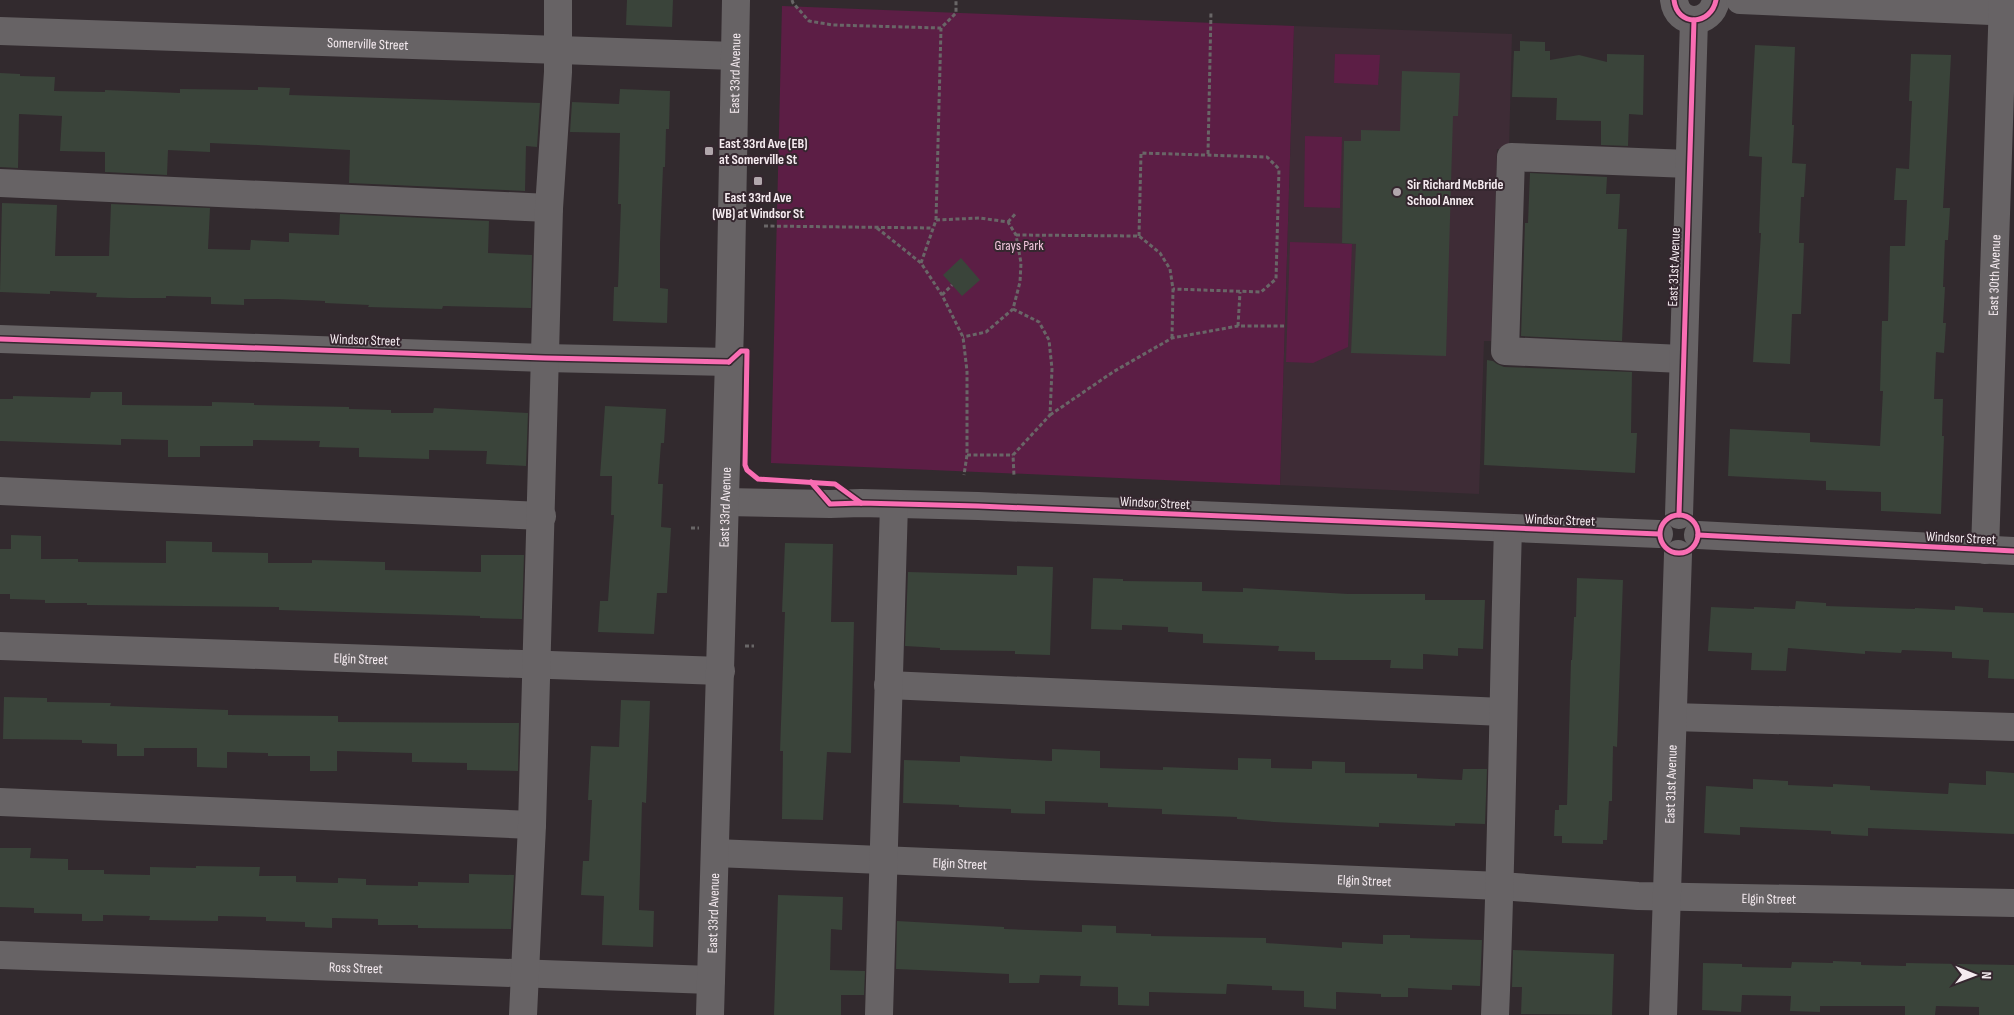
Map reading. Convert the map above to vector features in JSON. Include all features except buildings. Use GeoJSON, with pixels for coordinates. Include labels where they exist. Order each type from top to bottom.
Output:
{"type":"FeatureCollection","features":[{"type":"Feature","properties":{"kind":"street"},"geometry":{"type":"LineString","coordinates":[[523,1015],[532,825],[542,516],[549,208],[558,72],[558,0]]}},
{"type":"Feature","properties":{"kind":"street","name":"East 33rd Avenue"},"geometry":{"type":"LineString","coordinates":[[710,1015],[729,362],[736,0]]}},
{"type":"Feature","properties":{"kind":"street"},"geometry":{"type":"LineString","coordinates":[[1674,0],[1677,10],[1682,15],[1694,20],[1707,16],[1712,12],[1716,0]]}},
{"type":"Feature","properties":{"kind":"street"},"geometry":{"type":"LineString","coordinates":[[1740,0],[2007,8]]}},
{"type":"Feature","properties":{"kind":"street","name":"East 30th Avenue"},"geometry":{"type":"LineString","coordinates":[[1985,550],[2007,8]]}},
{"type":"Feature","properties":{"kind":"street","name":"East 31st Avenue"},"geometry":{"type":"LineString","coordinates":[[1679,515],[1682,359],[1694,20]]}},
{"type":"Feature","properties":{"kind":"street","name":"Somerville Street"},"geometry":{"type":"LineString","coordinates":[[0,31],[557,48],[735,56]]}},
{"type":"Feature","properties":{"kind":"street"},"geometry":{"type":"LineString","coordinates":[[1682,359],[1505,350],[1510,157],[1689,164]]}},
{"type":"Feature","properties":{"kind":"street"},"geometry":{"type":"LineString","coordinates":[[0,183],[549,208]]}},
{"type":"Feature","properties":{"kind":"street","name":"Windsor Street"},"geometry":{"type":"LineString","coordinates":[[0,339],[545,358],[729,362]]}},
{"type":"Feature","properties":{"kind":"street"},"geometry":{"type":"LineString","coordinates":[[0,491],[542,516]]}},
{"type":"Feature","properties":{"kind":"street","name":"Windsor Street"},"geometry":{"type":"LineString","coordinates":[[725,502],[800,504],[861,502],[978,506],[1659,534]]}},
{"type":"Feature","properties":{"kind":"street"},"geometry":{"type":"LineString","coordinates":[[879,1015],[894,504]]}},
{"type":"Feature","properties":{"kind":"street"},"geometry":{"type":"LineString","coordinates":[[1679,515],[1693,521],[1697,528],[1698,536],[1692,549],[1678,554],[1665,548],[1659,534],[1665,521],[1672,516],[1679,515]]}},
{"type":"Feature","properties":{"kind":"street"},"geometry":{"type":"LineString","coordinates":[[1495,1015],[1500,886],[1502,712],[1508,529]]}},
{"type":"Feature","properties":{"kind":"street","name":"Windsor Street"},"geometry":{"type":"LineString","coordinates":[[1698,536],[2014,551]]}},
{"type":"Feature","properties":{"kind":"street","name":"East 31st Avenue"},"geometry":{"type":"LineString","coordinates":[[1662,1015],[1678,554]]}},
{"type":"Feature","properties":{"kind":"street","name":"Elgin Street"},"geometry":{"type":"LineString","coordinates":[[0,646],[721,671]]}},
{"type":"Feature","properties":{"kind":"street"},"geometry":{"type":"LineString","coordinates":[[888,685],[1502,712]]}},
{"type":"Feature","properties":{"kind":"street"},"geometry":{"type":"LineString","coordinates":[[1673,716],[2014,727]]}},
{"type":"Feature","properties":{"kind":"street"},"geometry":{"type":"LineString","coordinates":[[0,802],[532,825]]}},
{"type":"Feature","properties":{"kind":"street","name":"Elgin Street"},"geometry":{"type":"LineString","coordinates":[[715,853],[1500,886],[1666,896],[2014,903]]}},
{"type":"Feature","properties":{"kind":"street","name":"Ross Street"},"geometry":{"type":"LineString","coordinates":[[0,955],[711,980]]}},
{"type":"Feature","properties":{"kind":"path"},"geometry":{"type":"LineString","coordinates":[[792,0],[809,20],[817,22],[833,25],[941,28]]}},
{"type":"Feature","properties":{"kind":"path"},"geometry":{"type":"LineString","coordinates":[[921,263],[936,220],[941,28],[956,12],[956,0]]}},
{"type":"Feature","properties":{"kind":"path"},"geometry":{"type":"LineString","coordinates":[[1208,154],[1211,11]]}},
{"type":"Feature","properties":{"kind":"path"},"geometry":{"type":"LineString","coordinates":[[1139,236],[1141,153],[1267,156],[1279,169],[1276,279],[1261,292],[1173,289]]}},
{"type":"Feature","properties":{"kind":"path"},"geometry":{"type":"LineString","coordinates":[[1008,222],[1016,213]]}},
{"type":"Feature","properties":{"kind":"path"},"geometry":{"type":"LineString","coordinates":[[936,220],[980,218],[1008,222]]}},
{"type":"Feature","properties":{"kind":"path"},"geometry":{"type":"LineString","coordinates":[[963,337],[986,332],[1013,309],[1020,282],[1021,262],[1016,235],[1008,222]]}},
{"type":"Feature","properties":{"kind":"path"},"geometry":{"type":"LineString","coordinates":[[764,226],[932,228]]}},
{"type":"Feature","properties":{"kind":"path"},"geometry":{"type":"LineString","coordinates":[[877,228],[921,263],[942,295],[963,337],[967,371],[967,455],[964,475]]}},
{"type":"Feature","properties":{"kind":"path"},"geometry":{"type":"LineString","coordinates":[[1016,235],[1139,236],[1160,252],[1170,269],[1173,289],[1172,338]]}},
{"type":"Feature","properties":{"kind":"path"},"geometry":{"type":"LineString","coordinates":[[942,295],[952,286]]}},
{"type":"Feature","properties":{"kind":"path"},"geometry":{"type":"LineString","coordinates":[[1238,326],[1240,292]]}},
{"type":"Feature","properties":{"kind":"path"},"geometry":{"type":"LineString","coordinates":[[1013,309],[1039,322],[1049,340],[1052,369],[1050,415]]}},
{"type":"Feature","properties":{"kind":"path"},"geometry":{"type":"LineString","coordinates":[[1014,476],[1014,455],[1050,415],[1113,372],[1172,338],[1238,326],[1285,326]]}},
{"type":"Feature","properties":{"kind":"path"},"geometry":{"type":"LineString","coordinates":[[967,455],[1014,455]]}},
{"type":"Feature","properties":{"kind":"shaded area"},"geometry":{"type":"Polygon","coordinates":[[[1294,26],[1512,34],[1509,149],[1497,149],[1491,341],[1484,341],[1479,494],[1280,485],[1294,26]]]}},
{"type":"Feature","properties":{"kind":"green space","name":"Grays Park"},"geometry":{"type":"Polygon","coordinates":[[[782,6],[1294,26],[1280,485],[771,463],[782,6]]]}},
{"type":"Feature","properties":{"kind":"green space"},"geometry":{"type":"Polygon","coordinates":[[[1335,54],[1380,55],[1378,85],[1334,83],[1335,54]]]}},
{"type":"Feature","properties":{"kind":"green space"},"geometry":{"type":"Polygon","coordinates":[[[1305,136],[1342,137],[1340,208],[1304,207],[1305,136]]]}},
{"type":"Feature","properties":{"kind":"green space"},"geometry":{"type":"Polygon","coordinates":[[[1290,242],[1352,244],[1348,347],[1313,363],[1286,362],[1290,242]]]}},
{"type":"Feature","properties":{"kind":"cycle path"},"geometry":{"type":"LineString","coordinates":[[1674,0],[1676,9],[1681,15],[1687,19],[1694,20],[1708,15],[1713,9],[1716,0]]}},
{"type":"Feature","properties":{"kind":"cycle path"},"geometry":{"type":"LineString","coordinates":[[1679,515],[1694,20]]}},
{"type":"Feature","properties":{"kind":"cycle path"},"geometry":{"type":"LineString","coordinates":[[0,339],[545,358],[729,362]]}},
{"type":"Feature","properties":{"kind":"cycle path"},"geometry":{"type":"LineString","coordinates":[[729,362],[741,351],[747,351],[745,465],[747,470],[758,479],[835,484],[861,503]]}},
{"type":"Feature","properties":{"kind":"cycle path"},"geometry":{"type":"LineString","coordinates":[[811,482],[830,504],[978,506],[1659,534]]}},
{"type":"Feature","properties":{"kind":"cycle path"},"geometry":{"type":"LineString","coordinates":[[1679,515],[1693,520],[1698,534],[1693,548],[1679,553],[1665,548],[1660,534],[1665,520],[1679,515]]}},
{"type":"Feature","properties":{"kind":"cycle path"},"geometry":{"type":"LineString","coordinates":[[1698,535],[2014,551]]}},
{"type":"Feature","properties":{"kind":"place","name":"East 33rd Ave (EB) at Somerville St"},"geometry":{"type":"Point","coordinates":[709,151]}},
{"type":"Feature","properties":{"kind":"place","name":"East 33rd Ave (WB) at Windsor St"},"geometry":{"type":"Point","coordinates":[758,181]}},
{"type":"Feature","properties":{"kind":"place","name":"Sir Richard McBride School Annex"},"geometry":{"type":"Point","coordinates":[1397,192]}}]}
